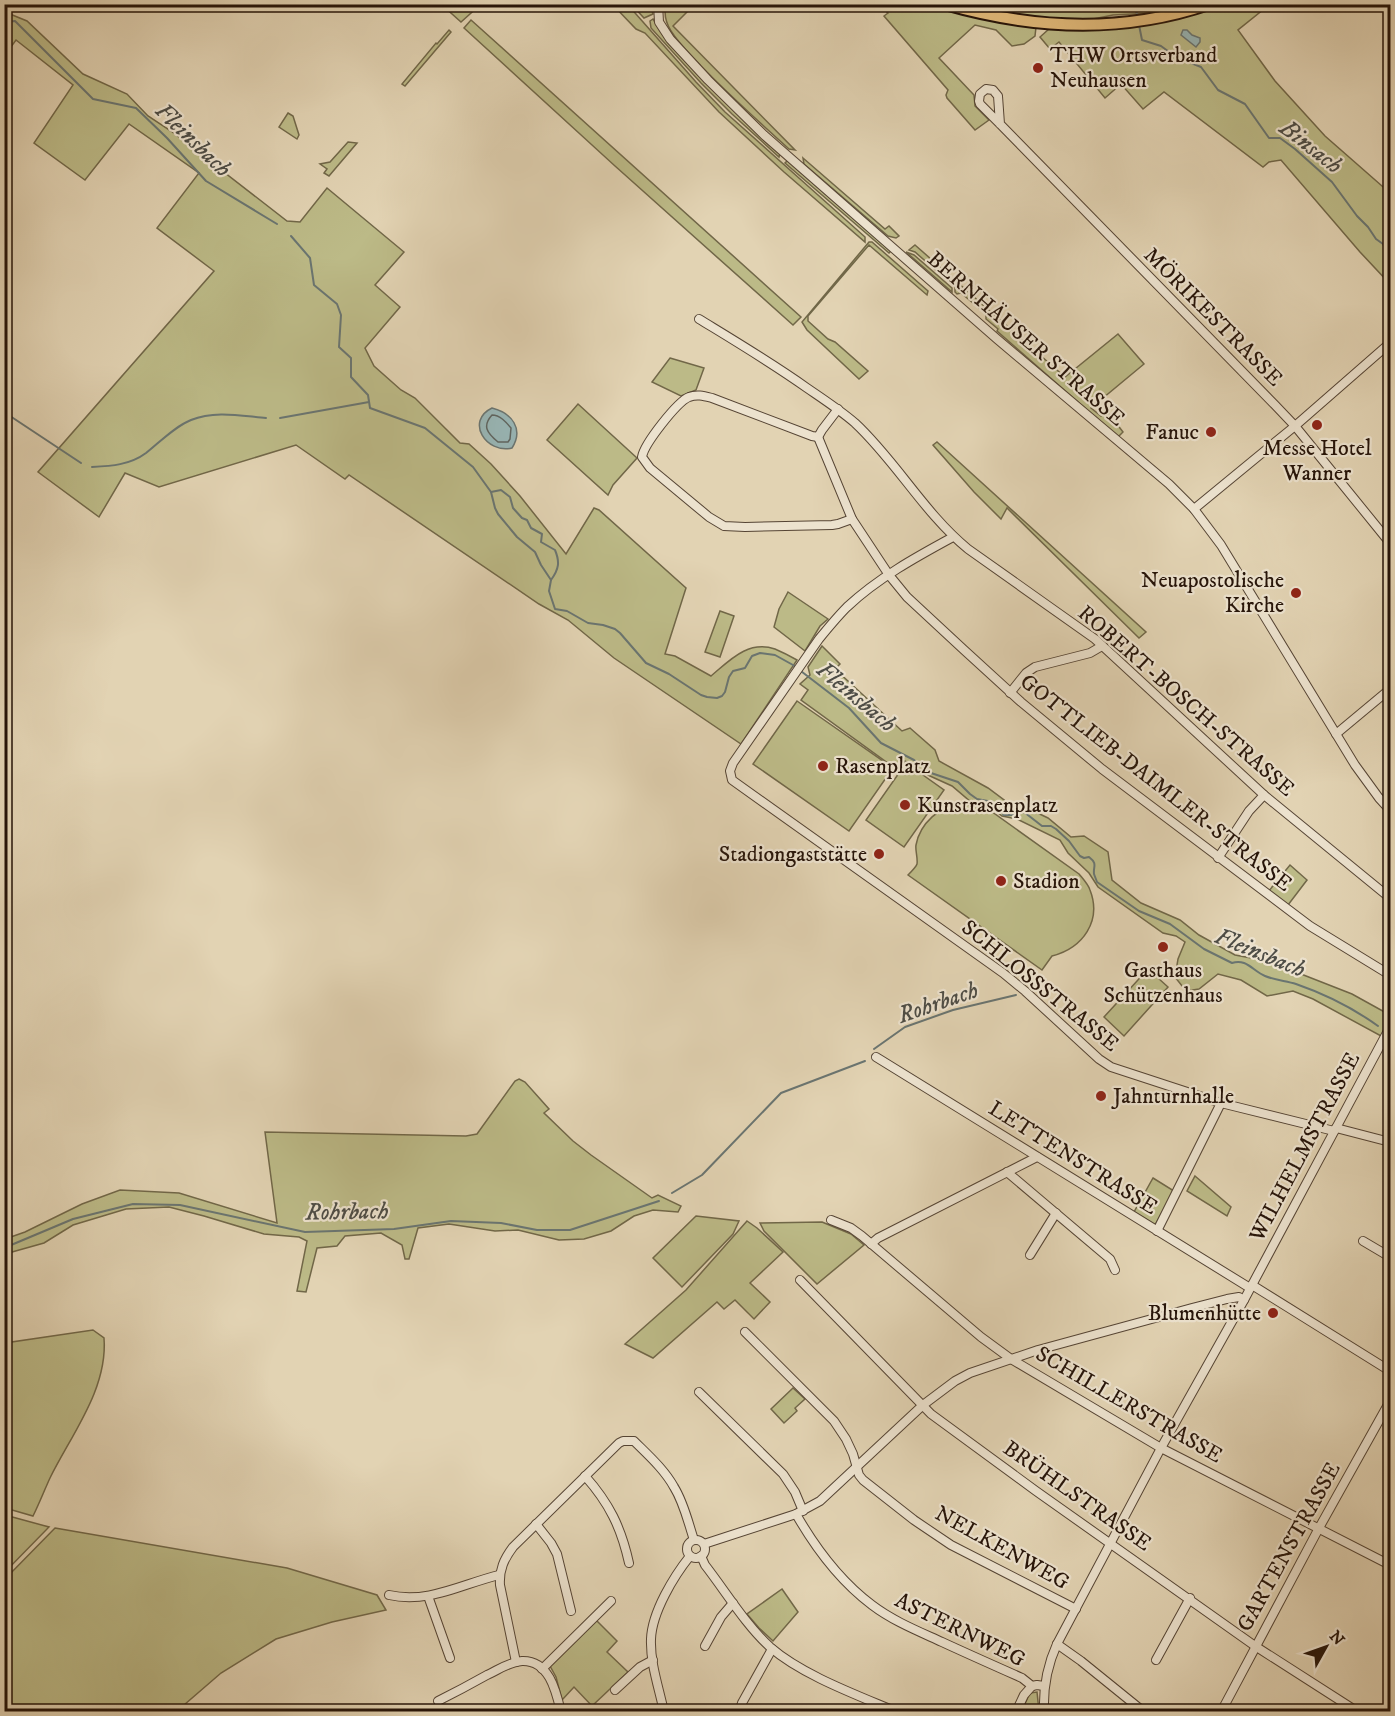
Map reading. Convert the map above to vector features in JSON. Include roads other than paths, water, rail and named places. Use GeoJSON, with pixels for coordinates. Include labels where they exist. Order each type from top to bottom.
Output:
{"type":"FeatureCollection","features":[{"type":"Feature","properties":{"kind":"main road"},"geometry":{"type":"LineString","coordinates":[[945,4],[983,15],[1030,23],[1078,26],[1150,20],[1209,4]]}},
{"type":"Feature","properties":{"kind":"street","name":"BERNHÄUSER STRASSE"},"geometry":{"type":"LineString","coordinates":[[658,4],[659,22],[665,33],[708,80],[764,135],[982,326],[1169,484],[1194,509],[1230,559],[1361,773],[1390,810]]}},
{"type":"Feature","properties":{"kind":"street","name":"MÖRIKESTRASSE"},"geometry":{"type":"LineString","coordinates":[[1000,124],[1294,426],[1390,543]]}},
{"type":"Feature","properties":{"kind":"street","name":"ROBERT-BOSCH-STRASSE"},"geometry":{"type":"LineString","coordinates":[[699,319],[773,364],[855,424],[880,450],[953,537],[1102,645],[1264,795],[1390,898]]}},
{"type":"Feature","properties":{"kind":"street"},"geometry":{"type":"LineString","coordinates":[[1194,509],[1390,344]]}},
{"type":"Feature","properties":{"kind":"street"},"geometry":{"type":"LineString","coordinates":[[838,410],[819,437],[712,398],[699,395],[689,397],[676,407],[648,443],[642,457],[651,468],[709,517],[724,526],[832,525],[852,519]]}},
{"type":"Feature","properties":{"kind":"street","name":"GOTTLIEB-DAIMLER-STRASSE"},"geometry":{"type":"LineString","coordinates":[[819,437],[852,519],[889,575],[908,597],[1010,693],[1102,769],[1310,926],[1390,975]]}},
{"type":"Feature","properties":{"kind":"street"},"geometry":{"type":"LineString","coordinates":[[889,575],[953,537]]}},
{"type":"Feature","properties":{"kind":"street","name":"SCHLOSSSTRASSE"},"geometry":{"type":"LineString","coordinates":[[889,575],[849,606],[819,639],[730,767],[730,776],[734,783],[1003,973],[1105,1063],[1119,1070],[1221,1103],[1390,1142]]}},
{"type":"Feature","properties":{"kind":"street"},"geometry":{"type":"LineString","coordinates":[[1010,693],[1026,673],[1035,667],[1090,653],[1102,645]]}},
{"type":"Feature","properties":{"kind":"street"},"geometry":{"type":"LineString","coordinates":[[1336,734],[1390,689]]}},
{"type":"Feature","properties":{"kind":"street"},"geometry":{"type":"LineString","coordinates":[[1218,858],[1249,811],[1264,795]]}},
{"type":"Feature","properties":{"kind":"street","name":"WILHELMSTRASSE"},"geometry":{"type":"LineString","coordinates":[[1044,1712],[1044,1686],[1050,1659],[1057,1644],[1110,1542],[1244,1300],[1390,1027]]}},
{"type":"Feature","properties":{"kind":"street","name":"LETTENSTRASSE"},"geometry":{"type":"LineString","coordinates":[[876,1058],[1390,1371]]}},
{"type":"Feature","properties":{"kind":"street"},"geometry":{"type":"LineString","coordinates":[[1157,1231],[1221,1103]]}},
{"type":"Feature","properties":{"kind":"street"},"geometry":{"type":"LineString","coordinates":[[871,1244],[878,1238],[1037,1157]]}},
{"type":"Feature","properties":{"kind":"street"},"geometry":{"type":"LineString","coordinates":[[1007,1172],[1110,1259],[1115,1270]]}},
{"type":"Feature","properties":{"kind":"street"},"geometry":{"type":"LineString","coordinates":[[1030,1255],[1056,1213]]}},
{"type":"Feature","properties":{"kind":"street","name":"SCHILLERSTRASSE"},"geometry":{"type":"LineString","coordinates":[[831,1220],[851,1228],[981,1337],[1011,1359],[1161,1448],[1390,1565]]}},
{"type":"Feature","properties":{"kind":"street"},"geometry":{"type":"LineString","coordinates":[[1364,1241],[1390,1257]]}},
{"type":"Feature","properties":{"kind":"street","name":"BRÜHLSTRASSE"},"geometry":{"type":"LineString","coordinates":[[800,1280],[931,1414],[1255,1646],[1358,1712]]}},
{"type":"Feature","properties":{"kind":"street"},"geometry":{"type":"LineString","coordinates":[[704,1544],[800,1512],[825,1497],[923,1405],[955,1381],[970,1373],[1011,1359],[1227,1299],[1239,1297],[1244,1300]]}},
{"type":"Feature","properties":{"kind":"street","name":"NELKENWEG"},"geometry":{"type":"LineString","coordinates":[[745,1332],[834,1421],[846,1439],[863,1480],[914,1520],[951,1545],[1076,1609]]}},
{"type":"Feature","properties":{"kind":"street","name":"ASTERNWEG"},"geometry":{"type":"LineString","coordinates":[[699,1392],[783,1474],[795,1492],[800,1512],[816,1547],[832,1568],[854,1590],[893,1619],[1022,1678],[1032,1686],[1044,1686]]}},
{"type":"Feature","properties":{"kind":"street","name":"GARTENSTRASSE"},"geometry":{"type":"LineString","coordinates":[[1221,1712],[1390,1401]]}},
{"type":"Feature","properties":{"kind":"street"},"geometry":{"type":"LineString","coordinates":[[516,1662],[502,1600],[499,1575],[506,1556],[619,1443],[634,1441],[658,1465],[676,1489],[694,1540]]}},
{"type":"Feature","properties":{"kind":"street"},"geometry":{"type":"LineString","coordinates":[[585,1476],[609,1507],[619,1527],[629,1563]]}},
{"type":"Feature","properties":{"kind":"street"},"geometry":{"type":"LineString","coordinates":[[536,1524],[551,1543],[556,1554],[571,1611]]}},
{"type":"Feature","properties":{"kind":"street"},"geometry":{"type":"LineString","coordinates":[[699,1540],[704,1544],[705,1551],[701,1556],[690,1556],[687,1546],[691,1541],[699,1540]]}},
{"type":"Feature","properties":{"kind":"street"},"geometry":{"type":"LineString","coordinates":[[664,1712],[651,1640],[656,1616],[677,1574],[690,1556]]}},
{"type":"Feature","properties":{"kind":"street"},"geometry":{"type":"LineString","coordinates":[[701,1556],[705,1565],[756,1633],[772,1649],[816,1676],[897,1712]]}},
{"type":"Feature","properties":{"kind":"street"},"geometry":{"type":"LineString","coordinates":[[389,1595],[428,1596],[499,1575]]}},
{"type":"Feature","properties":{"kind":"street"},"geometry":{"type":"LineString","coordinates":[[428,1596],[450,1658]]}},
{"type":"Feature","properties":{"kind":"street"},"geometry":{"type":"LineString","coordinates":[[1156,1660],[1190,1598]]}},
{"type":"Feature","properties":{"kind":"street"},"geometry":{"type":"LineString","coordinates":[[542,1669],[611,1601]]}},
{"type":"Feature","properties":{"kind":"street"},"geometry":{"type":"LineString","coordinates":[[705,1646],[721,1617],[734,1603]]}},
{"type":"Feature","properties":{"kind":"street"},"geometry":{"type":"LineString","coordinates":[[1057,1644],[1144,1712]]}},
{"type":"Feature","properties":{"kind":"street"},"geometry":{"type":"LineString","coordinates":[[739,1712],[772,1649]]}},
{"type":"Feature","properties":{"kind":"street"},"geometry":{"type":"LineString","coordinates":[[615,1690],[640,1667],[653,1660]]}},
{"type":"Feature","properties":{"kind":"street"},"geometry":{"type":"LineString","coordinates":[[438,1701],[507,1665],[524,1661],[542,1669],[553,1682],[561,1712]]}},
{"type":"Feature","properties":{"kind":"street"},"geometry":{"type":"LineString","coordinates":[[1016,1712],[1024,1695],[1032,1686]]}},
{"type":"Feature","properties":{"kind":"water"},"geometry":{"type":"Polygon","coordinates":[[[1183,30],[1200,38],[1196,47],[1181,35],[1183,30]]]}},
{"type":"Feature","properties":{"kind":"water"},"geometry":{"type":"Polygon","coordinates":[[[492,408],[505,414],[514,423],[517,434],[512,448],[503,449],[494,446],[482,435],[480,421],[484,414],[492,408]]]}},
{"type":"Feature","properties":{"kind":"waterway","name":"Binsach"},"geometry":{"type":"LineString","coordinates":[[1129,4],[1137,13],[1137,17]]}},
{"type":"Feature","properties":{"kind":"waterway","name":"Fleinsbach"},"geometry":{"type":"LineString","coordinates":[[4,22],[15,21],[93,99],[136,108],[206,181],[277,224]]}},
{"type":"Feature","properties":{"kind":"waterway","name":"Binsach"},"geometry":{"type":"LineString","coordinates":[[1139,25],[1142,40],[1161,46],[1176,57],[1201,67],[1218,90],[1245,104],[1269,138],[1280,138],[1332,182],[1357,216],[1383,244],[1390,258]]}},
{"type":"Feature","properties":{"kind":"waterway","name":"Fleinsbach"},"geometry":{"type":"LineString","coordinates":[[291,236],[310,258],[314,285],[337,304],[341,315],[339,347],[351,358],[351,377],[368,395],[370,408],[425,428],[473,467],[491,492],[498,514],[517,537],[535,552],[551,580],[549,591],[555,609],[567,611],[588,623],[615,629],[646,663],[707,697],[722,696],[733,671],[745,668],[752,656],[760,653],[775,655],[793,665],[849,708],[881,743],[914,760],[931,773],[958,782],[977,799],[993,802],[1004,815],[1024,812],[1042,826],[1051,826],[1056,829],[1080,856],[1089,857],[1093,861],[1097,882],[1139,911],[1170,924],[1204,949],[1232,963],[1241,962],[1272,979],[1318,992],[1349,1007],[1378,1026]]}},
{"type":"Feature","properties":{"kind":"waterway"},"geometry":{"type":"LineString","coordinates":[[280,418],[369,402]]}},
{"type":"Feature","properties":{"kind":"waterway"},"geometry":{"type":"LineString","coordinates":[[4,412],[81,463]]}},
{"type":"Feature","properties":{"kind":"waterway"},"geometry":{"type":"LineString","coordinates":[[92,467],[113,465],[140,457],[167,435],[200,417],[228,414],[266,418]]}},
{"type":"Feature","properties":{"kind":"waterway","name":"Fleinsbach"},"geometry":{"type":"LineString","coordinates":[[491,492],[501,490],[510,497],[513,508],[527,520],[531,528],[542,534],[541,542],[555,550],[558,565],[551,580]]}},
{"type":"Feature","properties":{"kind":"waterway","name":"Rohrbach"},"geometry":{"type":"LineString","coordinates":[[874,1049],[905,1027],[953,1010],[1016,995]]}},
{"type":"Feature","properties":{"kind":"waterway","name":"Rohrbach"},"geometry":{"type":"LineString","coordinates":[[672,1193],[702,1175],[781,1093],[865,1061]]}},
{"type":"Feature","properties":{"kind":"waterway","name":"Rohrbach"},"geometry":{"type":"LineString","coordinates":[[4,1248],[73,1219],[133,1204],[180,1205],[305,1232],[394,1229],[451,1221],[501,1223],[537,1230],[570,1230],[659,1201]]}},
{"type":"Feature","properties":{"kind":"place","name":"THW Ortsverband Neuhausen"},"geometry":{"type":"Point","coordinates":[1038,68]}},
{"type":"Feature","properties":{"kind":"place","name":"Messe Hotel Wanner"},"geometry":{"type":"Point","coordinates":[1317,425]}},
{"type":"Feature","properties":{"kind":"place","name":"Fanuc"},"geometry":{"type":"Point","coordinates":[1211,432]}},
{"type":"Feature","properties":{"kind":"place","name":"Neuapostolische Kirche"},"geometry":{"type":"Point","coordinates":[1296,593]}},
{"type":"Feature","properties":{"kind":"place","name":"Rasenplatz"},"geometry":{"type":"Point","coordinates":[823,766]}},
{"type":"Feature","properties":{"kind":"place","name":"Kunstrasenplatz"},"geometry":{"type":"Point","coordinates":[905,805]}},
{"type":"Feature","properties":{"kind":"place","name":"Stadiongaststätte"},"geometry":{"type":"Point","coordinates":[879,854]}},
{"type":"Feature","properties":{"kind":"place","name":"Stadion"},"geometry":{"type":"Point","coordinates":[1001,881]}},
{"type":"Feature","properties":{"kind":"place","name":"Gasthaus Schützenhaus"},"geometry":{"type":"Point","coordinates":[1163,947]}},
{"type":"Feature","properties":{"kind":"place","name":"Jahnturnhalle"},"geometry":{"type":"Point","coordinates":[1101,1096]}},
{"type":"Feature","properties":{"kind":"place","name":"Blumenhütte"},"geometry":{"type":"Point","coordinates":[1273,1313]}}]}
